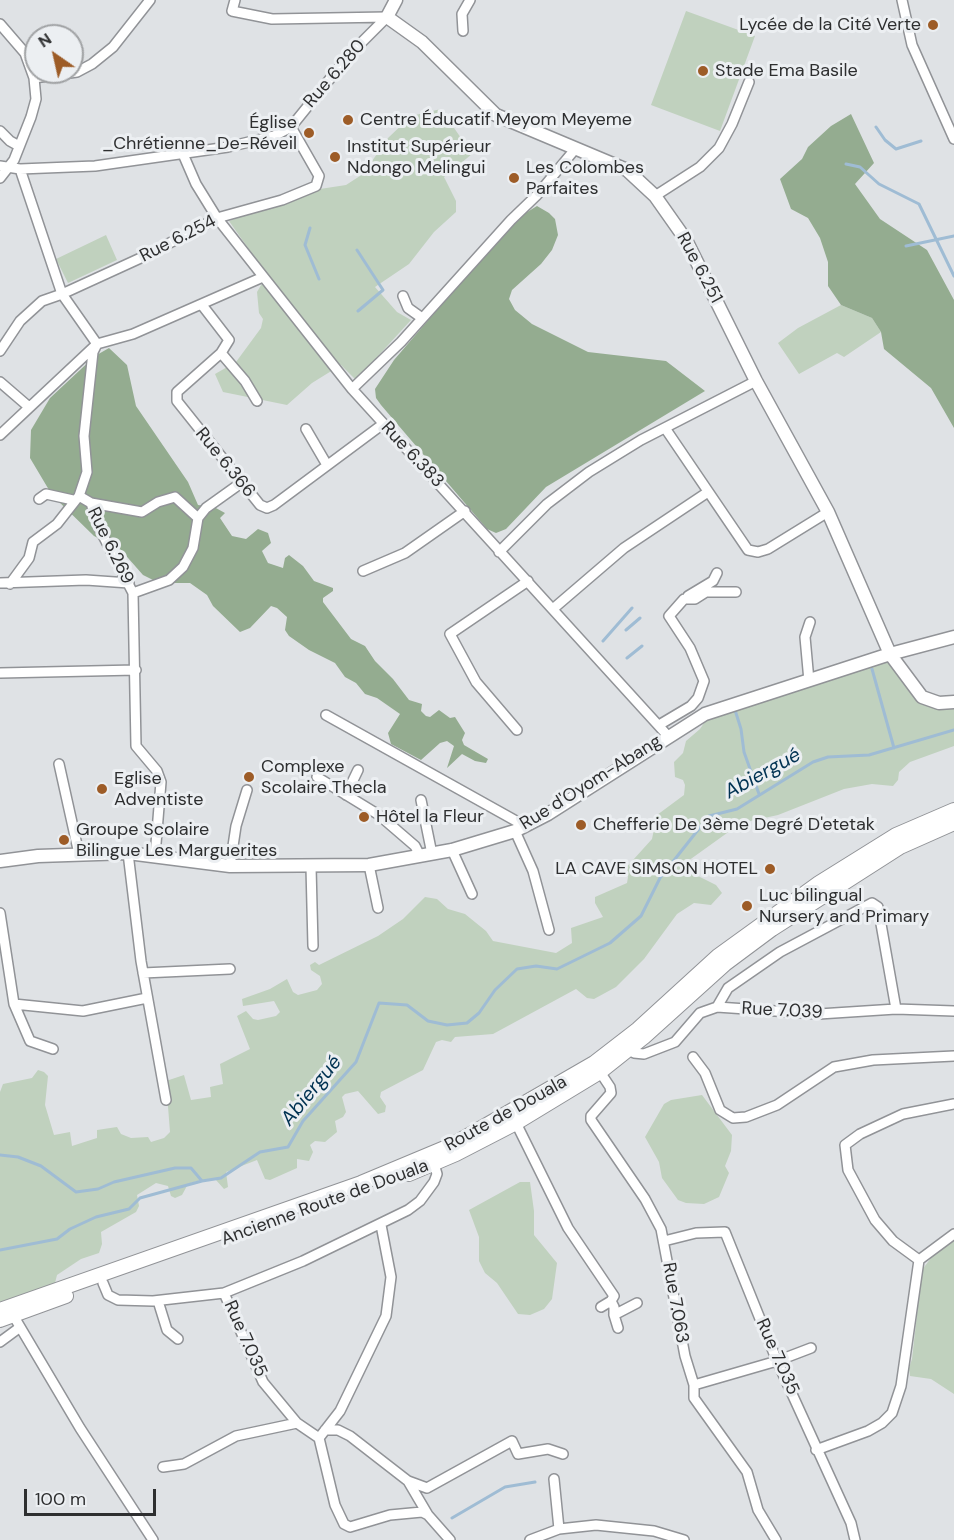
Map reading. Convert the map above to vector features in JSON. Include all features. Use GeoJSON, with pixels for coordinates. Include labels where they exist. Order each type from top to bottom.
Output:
{"type":"FeatureCollection","features":[{"type":"Feature","properties":{"kind":"main road"},"geometry":{"type":"LineString","coordinates":[[387,17],[396,0]]}},
{"type":"Feature","properties":{"kind":"main road","name":"Rue 6.251"},"geometry":{"type":"LineString","coordinates":[[387,17],[422,42],[496,115],[627,170],[655,196],[686,240],[756,381],[828,512],[890,654],[922,697],[939,703],[954,702]]}},
{"type":"Feature","properties":{"kind":"main road","name":"Rue d'Oyom-Abang"},"geometry":{"type":"LineString","coordinates":[[0,861],[79,854],[128,853],[230,866],[369,866],[452,850],[520,828],[577,796],[705,714],[890,654],[954,638]]}},
{"type":"Feature","properties":{"kind":"main road","name":"Route de Douala"},"geometry":{"type":"LineString","coordinates":[[8,1318],[361,1183],[454,1150],[594,1064],[638,1029],[718,956],[819,883],[896,836],[954,810]]}},
{"type":"Feature","properties":{"kind":"main road","name":"Ancienne Route de Douala"},"geometry":{"type":"LineString","coordinates":[[8,1318],[434,1164],[454,1150],[516,1123],[600,1072],[631,1048],[725,964],[772,929],[900,847],[954,823]]}},
{"type":"Feature","properties":{"kind":"street"},"geometry":{"type":"LineString","coordinates":[[84,68],[113,47],[150,0]]}},
{"type":"Feature","properties":{"kind":"street"},"geometry":{"type":"LineString","coordinates":[[235,0],[232,12],[272,19],[387,17]]}},
{"type":"Feature","properties":{"kind":"street"},"geometry":{"type":"LineString","coordinates":[[463,32],[462,14],[470,0]]}},
{"type":"Feature","properties":{"kind":"street"},"geometry":{"type":"LineString","coordinates":[[902,0],[912,45],[954,140]]}},
{"type":"Feature","properties":{"kind":"street","name":"Rue 6.280"},"geometry":{"type":"LineString","coordinates":[[4,167],[20,169],[94,166],[257,141],[291,127],[350,54],[387,17]]}},
{"type":"Feature","properties":{"kind":"street"},"geometry":{"type":"LineString","coordinates":[[0,24],[24,52]]}},
{"type":"Feature","properties":{"kind":"street"},"geometry":{"type":"LineString","coordinates":[[655,196],[700,167],[719,148],[736,117],[749,82]]}},
{"type":"Feature","properties":{"kind":"street"},"geometry":{"type":"LineString","coordinates":[[0,178],[4,167],[20,146],[36,99],[35,84]]}},
{"type":"Feature","properties":{"kind":"street","name":"Rue 6.254"},"geometry":{"type":"LineString","coordinates":[[0,351],[11,333],[32,308],[42,301],[62,294],[217,218],[282,200],[316,186],[319,176],[291,127]]}},
{"type":"Feature","properties":{"kind":"street"},"geometry":{"type":"LineString","coordinates":[[0,131],[10,141],[20,146]]}},
{"type":"Feature","properties":{"kind":"street"},"geometry":{"type":"LineString","coordinates":[[352,389],[537,195],[576,148]]}},
{"type":"Feature","properties":{"kind":"street","name":"Rue 6.383"},"geometry":{"type":"LineString","coordinates":[[183,154],[196,184],[217,218],[352,389],[465,511],[499,552],[554,608],[668,736]]}},
{"type":"Feature","properties":{"kind":"street"},"geometry":{"type":"LineString","coordinates":[[20,169],[62,294],[97,344]]}},
{"type":"Feature","properties":{"kind":"street"},"geometry":{"type":"LineString","coordinates":[[0,435],[97,344],[133,334],[262,277]]}},
{"type":"Feature","properties":{"kind":"street"},"geometry":{"type":"LineString","coordinates":[[403,296],[408,308],[422,318]]}},
{"type":"Feature","properties":{"kind":"street"},"geometry":{"type":"LineString","coordinates":[[202,305],[229,340],[221,353],[245,381],[257,401]]}},
{"type":"Feature","properties":{"kind":"street","name":"Rue 6.269"},"geometry":{"type":"LineString","coordinates":[[97,344],[93,352],[84,436],[87,472],[76,498],[91,503],[98,526],[133,593],[136,746],[157,771],[161,782],[155,856]]}},
{"type":"Feature","properties":{"kind":"street","name":"Rue 6.366"},"geometry":{"type":"LineString","coordinates":[[221,353],[176,397],[186,414],[260,505],[267,507],[274,505],[383,424]]}},
{"type":"Feature","properties":{"kind":"street"},"geometry":{"type":"LineString","coordinates":[[499,552],[570,485],[613,456],[756,381]]}},
{"type":"Feature","properties":{"kind":"street"},"geometry":{"type":"LineString","coordinates":[[0,382],[29,407]]}},
{"type":"Feature","properties":{"kind":"street"},"geometry":{"type":"LineString","coordinates":[[665,428],[748,550],[758,552],[768,549],[828,512]]}},
{"type":"Feature","properties":{"kind":"street"},"geometry":{"type":"LineString","coordinates":[[306,429],[327,465]]}},
{"type":"Feature","properties":{"kind":"street"},"geometry":{"type":"LineString","coordinates":[[133,593],[169,580],[183,567],[193,548],[198,518],[212,503],[241,483]]}},
{"type":"Feature","properties":{"kind":"street"},"geometry":{"type":"LineString","coordinates":[[554,608],[624,548],[708,492]]}},
{"type":"Feature","properties":{"kind":"street"},"geometry":{"type":"LineString","coordinates":[[5,583],[29,558],[33,542],[57,524],[76,498],[46,494],[39,499]]}},
{"type":"Feature","properties":{"kind":"street"},"geometry":{"type":"LineString","coordinates":[[91,503],[142,512],[158,502],[175,497],[198,518]]}},
{"type":"Feature","properties":{"kind":"street"},"geometry":{"type":"LineString","coordinates":[[363,570],[405,553],[465,511]]}},
{"type":"Feature","properties":{"kind":"street"},"geometry":{"type":"LineString","coordinates":[[659,725],[691,706],[698,698],[704,681],[690,648],[669,616],[684,599],[712,581],[717,573]]}},
{"type":"Feature","properties":{"kind":"street"},"geometry":{"type":"LineString","coordinates":[[5,583],[86,580],[129,583]]}},
{"type":"Feature","properties":{"kind":"street"},"geometry":{"type":"LineString","coordinates":[[517,730],[476,682],[450,634],[528,581]]}},
{"type":"Feature","properties":{"kind":"street"},"geometry":{"type":"LineString","coordinates":[[684,599],[695,599],[706,592],[736,592]]}},
{"type":"Feature","properties":{"kind":"street"},"geometry":{"type":"LineString","coordinates":[[809,681],[805,637],[810,622]]}},
{"type":"Feature","properties":{"kind":"street"},"geometry":{"type":"LineString","coordinates":[[0,673],[136,670]]}},
{"type":"Feature","properties":{"kind":"street"},"geometry":{"type":"LineString","coordinates":[[326,714],[520,828],[549,930]]}},
{"type":"Feature","properties":{"kind":"street"},"geometry":{"type":"LineString","coordinates":[[59,764],[79,854]]}},
{"type":"Feature","properties":{"kind":"street"},"geometry":{"type":"LineString","coordinates":[[346,795],[358,770]]}},
{"type":"Feature","properties":{"kind":"street"},"geometry":{"type":"LineString","coordinates":[[317,777],[389,823],[426,856]]}},
{"type":"Feature","properties":{"kind":"street"},"geometry":{"type":"LineString","coordinates":[[230,866],[233,838],[247,789]]}},
{"type":"Feature","properties":{"kind":"street"},"geometry":{"type":"LineString","coordinates":[[421,800],[426,856]]}},
{"type":"Feature","properties":{"kind":"street"},"geometry":{"type":"LineString","coordinates":[[452,850],[472,894]]}},
{"type":"Feature","properties":{"kind":"street"},"geometry":{"type":"LineString","coordinates":[[128,853],[143,974],[166,1100]]}},
{"type":"Feature","properties":{"kind":"street"},"geometry":{"type":"LineString","coordinates":[[369,866],[378,908]]}},
{"type":"Feature","properties":{"kind":"street"},"geometry":{"type":"LineString","coordinates":[[311,867],[313,946]]}},
{"type":"Feature","properties":{"kind":"street"},"geometry":{"type":"LineString","coordinates":[[717,1007],[728,988],[780,952],[872,903],[878,907],[896,1009]]}},
{"type":"Feature","properties":{"kind":"street"},"geometry":{"type":"LineString","coordinates":[[0,913],[14,1004],[30,1041],[53,1049]]}},
{"type":"Feature","properties":{"kind":"street"},"geometry":{"type":"LineString","coordinates":[[143,974],[230,969]]}},
{"type":"Feature","properties":{"kind":"street"},"geometry":{"type":"LineString","coordinates":[[14,1004],[83,1011],[147,998]]}},
{"type":"Feature","properties":{"kind":"street","name":"Rue 7.039"},"geometry":{"type":"LineString","coordinates":[[631,1048],[634,1053],[644,1054],[675,1042],[700,1013],[717,1007],[819,1014],[896,1009],[954,1011]]}},
{"type":"Feature","properties":{"kind":"street"},"geometry":{"type":"LineString","coordinates":[[693,1057],[705,1073],[720,1110],[733,1118],[746,1117],[771,1108],[837,1066],[873,1059],[954,1056]]}},
{"type":"Feature","properties":{"kind":"street","name":"Rue 7.063"},"geometry":{"type":"LineString","coordinates":[[600,1072],[610,1087],[610,1093],[591,1116],[591,1120],[654,1213],[664,1241],[685,1356],[694,1385],[694,1398],[747,1472],[758,1510],[776,1540]]}},
{"type":"Feature","properties":{"kind":"street"},"geometry":{"type":"LineString","coordinates":[[919,1260],[893,1241],[875,1220],[848,1170],[845,1145],[860,1134],[903,1114],[954,1104]]}},
{"type":"Feature","properties":{"kind":"street"},"geometry":{"type":"LineString","coordinates":[[516,1123],[568,1228],[612,1299],[618,1328]]}},
{"type":"Feature","properties":{"kind":"street"},"geometry":{"type":"LineString","coordinates":[[103,1283],[111,1298],[158,1301],[224,1293],[303,1261],[381,1225],[420,1201],[435,1182],[437,1174],[434,1164]]}},
{"type":"Feature","properties":{"kind":"street"},"geometry":{"type":"LineString","coordinates":[[381,1225],[391,1277],[386,1316],[340,1411],[325,1430],[335,1505],[344,1524],[350,1527],[414,1511],[429,1515]]}},
{"type":"Feature","properties":{"kind":"street","name":"Rue 7.035"},"geometry":{"type":"LineString","coordinates":[[664,1241],[696,1233],[725,1232],[777,1361],[816,1450],[843,1504],[855,1540]]}},
{"type":"Feature","properties":{"kind":"street"},"geometry":{"type":"LineString","coordinates":[[816,1450],[882,1423],[896,1405],[919,1260],[954,1234]]}},
{"type":"Feature","properties":{"kind":"street","name":"Rue 7.035"},"geometry":{"type":"LineString","coordinates":[[224,1293],[258,1374],[297,1423],[325,1430]]}},
{"type":"Feature","properties":{"kind":"street"},"geometry":{"type":"LineString","coordinates":[[601,1307],[612,1299]]}},
{"type":"Feature","properties":{"kind":"street"},"geometry":{"type":"LineString","coordinates":[[158,1301],[167,1330],[178,1339]]}},
{"type":"Feature","properties":{"kind":"street"},"geometry":{"type":"LineString","coordinates":[[614,1316],[637,1303]]}},
{"type":"Feature","properties":{"kind":"street"},"geometry":{"type":"LineString","coordinates":[[0,1342],[8,1318]]}},
{"type":"Feature","properties":{"kind":"street"},"geometry":{"type":"LineString","coordinates":[[8,1318],[153,1540]]}},
{"type":"Feature","properties":{"kind":"street"},"geometry":{"type":"LineString","coordinates":[[694,1385],[777,1361],[811,1348]]}},
{"type":"Feature","properties":{"kind":"street"},"geometry":{"type":"LineString","coordinates":[[163,1467],[184,1464],[236,1436],[297,1423]]}},
{"type":"Feature","properties":{"kind":"street"},"geometry":{"type":"LineString","coordinates":[[325,1430],[338,1430],[408,1481],[427,1488],[512,1441],[518,1454],[548,1449],[563,1454]]}},
{"type":"Feature","properties":{"kind":"street"},"geometry":{"type":"LineString","coordinates":[[554,1479],[559,1529]]}},
{"type":"Feature","properties":{"kind":"street"},"geometry":{"type":"LineString","coordinates":[[408,1481],[429,1515],[450,1540]]}},
{"type":"Feature","properties":{"kind":"street"},"geometry":{"type":"LineString","coordinates":[[530,1540],[559,1529],[596,1525],[654,1531],[684,1540]]}},
{"type":"Feature","properties":{"kind":"green space","name":"Stade Ema Basile"},"geometry":{"type":"Polygon","coordinates":[[[686,11],[755,36],[720,131],[651,105],[686,11]]]}},
{"type":"Feature","properties":{"kind":"green space"},"geometry":{"type":"Polygon","coordinates":[[[441,109],[472,154],[444,177],[456,201],[456,212],[434,232],[409,264],[375,287],[397,312],[411,320],[356,380],[341,365],[312,383],[287,405],[223,392],[215,374],[236,362],[261,328],[263,319],[259,313],[257,292],[267,275],[229,221],[320,189],[346,185],[363,174],[388,138],[411,116],[441,109]]]}},
{"type":"Feature","properties":{"kind":"green space"},"geometry":{"type":"Polygon","coordinates":[[[851,114],[874,163],[855,184],[880,219],[927,250],[954,300],[954,428],[931,388],[884,349],[881,332],[872,318],[841,305],[828,286],[828,262],[820,238],[808,218],[791,209],[780,179],[802,159],[808,147],[831,126],[851,114]]]}},
{"type":"Feature","properties":{"kind":"green space"},"geometry":{"type":"Polygon","coordinates":[[[537,206],[555,219],[558,235],[552,250],[541,264],[512,290],[509,299],[515,310],[532,324],[588,352],[666,361],[705,391],[546,487],[506,529],[496,533],[487,529],[381,405],[376,398],[375,389],[394,360],[491,247],[524,214],[537,206]]]}},
{"type":"Feature","properties":{"kind":"green space"},"geometry":{"type":"Polygon","coordinates":[[[106,235],[117,260],[68,283],[56,259],[106,235]]]}},
{"type":"Feature","properties":{"kind":"green space"},"geometry":{"type":"Polygon","coordinates":[[[841,305],[872,318],[881,332],[844,357],[837,353],[799,374],[778,343],[798,328],[841,305]]]}},
{"type":"Feature","properties":{"kind":"green space"},"geometry":{"type":"Polygon","coordinates":[[[109,348],[127,365],[136,406],[188,482],[198,505],[214,507],[225,513],[220,518],[232,536],[246,539],[258,529],[268,533],[271,543],[262,551],[268,563],[283,568],[285,558],[289,555],[303,566],[314,581],[333,588],[333,591],[323,598],[323,602],[351,639],[365,646],[409,700],[422,704],[421,711],[426,716],[430,717],[439,710],[450,718],[455,717],[465,733],[462,740],[464,745],[488,759],[486,763],[475,761],[462,754],[447,768],[454,746],[447,741],[440,743],[421,760],[391,744],[388,733],[400,714],[377,698],[365,694],[356,683],[345,677],[335,663],[309,650],[289,636],[285,630],[287,617],[277,608],[271,606],[250,628],[240,632],[213,606],[207,595],[190,583],[159,583],[143,575],[121,550],[94,536],[52,495],[30,458],[31,430],[50,398],[95,356],[109,348]]]}},
{"type":"Feature","properties":{"kind":"green space"},"geometry":{"type":"Polygon","coordinates":[[[890,654],[913,688],[954,702],[954,746],[910,762],[899,772],[898,780],[893,786],[872,784],[844,789],[778,815],[741,823],[688,861],[692,873],[716,885],[722,893],[711,905],[694,903],[677,914],[644,959],[616,987],[594,999],[587,998],[576,989],[493,1034],[455,1037],[451,1042],[442,1040],[436,1042],[423,1070],[381,1092],[380,1097],[386,1106],[385,1112],[378,1114],[358,1091],[345,1094],[342,1097],[346,1112],[343,1117],[335,1121],[337,1132],[325,1142],[315,1141],[310,1145],[313,1152],[309,1161],[297,1159],[297,1168],[270,1180],[265,1179],[257,1160],[226,1172],[228,1187],[224,1189],[216,1180],[201,1180],[188,1184],[182,1195],[175,1198],[171,1196],[168,1186],[156,1183],[137,1195],[139,1206],[136,1212],[101,1232],[102,1244],[99,1253],[81,1259],[57,1275],[55,1283],[0,1302],[0,1092],[3,1084],[32,1078],[38,1070],[44,1072],[48,1076],[45,1105],[54,1135],[70,1132],[72,1146],[97,1138],[97,1130],[117,1127],[121,1134],[131,1138],[148,1137],[151,1142],[164,1138],[170,1132],[166,1081],[184,1075],[191,1100],[211,1097],[210,1087],[223,1084],[220,1064],[250,1049],[237,1016],[246,1011],[253,1019],[258,1020],[276,1016],[280,1012],[274,1001],[243,1006],[242,999],[270,989],[287,979],[293,992],[298,995],[317,990],[322,984],[320,976],[311,970],[310,965],[315,962],[319,965],[378,936],[403,919],[425,897],[437,899],[448,909],[465,914],[486,931],[493,941],[556,953],[572,943],[571,928],[603,917],[595,903],[595,897],[627,883],[628,877],[624,870],[652,839],[657,815],[684,795],[685,785],[683,780],[675,777],[674,762],[683,753],[686,741],[700,729],[706,720],[890,654]]]}},
{"type":"Feature","properties":{"kind":"green space"},"geometry":{"type":"Polygon","coordinates":[[[702,1095],[732,1135],[731,1151],[725,1166],[729,1173],[719,1197],[704,1204],[686,1203],[678,1200],[662,1178],[659,1162],[645,1137],[664,1104],[671,1100],[702,1095]]]}},
{"type":"Feature","properties":{"kind":"green space"},"geometry":{"type":"Polygon","coordinates":[[[520,1182],[530,1182],[534,1211],[534,1235],[557,1263],[552,1299],[544,1309],[530,1315],[518,1314],[497,1283],[485,1273],[479,1261],[479,1237],[469,1210],[520,1182]]]}},
{"type":"Feature","properties":{"kind":"green space"},"geometry":{"type":"Polygon","coordinates":[[[954,1236],[954,1394],[931,1379],[910,1376],[909,1368],[922,1270],[942,1243],[954,1236]]]}},
{"type":"Feature","properties":{"kind":"waterway"},"geometry":{"type":"LineString","coordinates":[[876,127],[885,140],[896,149],[921,141]]}},
{"type":"Feature","properties":{"kind":"waterway"},"geometry":{"type":"LineString","coordinates":[[846,164],[860,167],[879,184],[919,204],[954,276]]}},
{"type":"Feature","properties":{"kind":"waterway"},"geometry":{"type":"LineString","coordinates":[[310,228],[305,245],[319,279]]}},
{"type":"Feature","properties":{"kind":"waterway"},"geometry":{"type":"LineString","coordinates":[[906,246],[954,236]]}},
{"type":"Feature","properties":{"kind":"waterway"},"geometry":{"type":"LineString","coordinates":[[357,250],[383,290],[358,311]]}},
{"type":"Feature","properties":{"kind":"waterway"},"geometry":{"type":"LineString","coordinates":[[603,641],[632,608]]}},
{"type":"Feature","properties":{"kind":"waterway"},"geometry":{"type":"LineString","coordinates":[[626,630],[640,618]]}},
{"type":"Feature","properties":{"kind":"waterway"},"geometry":{"type":"LineString","coordinates":[[627,658],[642,646]]}},
{"type":"Feature","properties":{"kind":"waterway"},"geometry":{"type":"LineString","coordinates":[[872,669],[894,748]]}},
{"type":"Feature","properties":{"kind":"waterway"},"geometry":{"type":"LineString","coordinates":[[735,710],[741,729],[744,752],[759,794]]}},
{"type":"Feature","properties":{"kind":"waterway","name":"Abiergué"},"geometry":{"type":"LineString","coordinates":[[0,1155],[18,1157],[41,1166],[76,1192],[98,1189],[114,1182],[175,1168],[191,1168],[202,1181],[221,1178],[260,1152],[288,1147],[303,1121],[356,1062],[379,1003],[407,1005],[428,1021],[447,1025],[467,1023],[479,1013],[495,990],[517,969],[536,966],[557,969],[610,943],[641,916],[660,878],[709,816],[737,809],[813,762],[828,757],[869,755],[954,730]]}},
{"type":"Feature","properties":{"kind":"waterway"},"geometry":{"type":"LineString","coordinates":[[0,1250],[57,1239],[70,1229],[96,1217],[129,1209],[140,1198],[202,1181]]}},
{"type":"Feature","properties":{"kind":"waterway"},"geometry":{"type":"LineString","coordinates":[[452,1518],[505,1487],[535,1482]]}},
{"type":"Feature","properties":{"kind":"place","name":"Lycée de la Cité Verte"},"geometry":{"type":"Point","coordinates":[933,25]}},
{"type":"Feature","properties":{"kind":"place","name":"Stade Ema Basile"},"geometry":{"type":"Point","coordinates":[703,71]}},
{"type":"Feature","properties":{"kind":"place","name":"Centre Éducatif Meyom Meyeme"},"geometry":{"type":"Point","coordinates":[348,120]}},
{"type":"Feature","properties":{"kind":"place","name":"Église _Chrétienne_De-Réveil"},"geometry":{"type":"Point","coordinates":[309,133]}},
{"type":"Feature","properties":{"kind":"place","name":"Institut Supérieur Ndongo Melingui"},"geometry":{"type":"Point","coordinates":[335,157]}},
{"type":"Feature","properties":{"kind":"place","name":"Les Colombes Parfaites"},"geometry":{"type":"Point","coordinates":[514,178]}},
{"type":"Feature","properties":{"kind":"place","name":"Complexe Scolaire Thecla"},"geometry":{"type":"Point","coordinates":[249,777]}},
{"type":"Feature","properties":{"kind":"place","name":"Eglise Adventiste"},"geometry":{"type":"Point","coordinates":[102,789]}},
{"type":"Feature","properties":{"kind":"place","name":"Hôtel la Fleur"},"geometry":{"type":"Point","coordinates":[364,817]}},
{"type":"Feature","properties":{"kind":"place","name":"Chefferie De 3ème Degré D'etetak"},"geometry":{"type":"Point","coordinates":[581,825]}},
{"type":"Feature","properties":{"kind":"place","name":"Groupe Scolaire Bilingue Les Marguerites"},"geometry":{"type":"Point","coordinates":[64,840]}},
{"type":"Feature","properties":{"kind":"place","name":"LA CAVE SIMSON HOTEL"},"geometry":{"type":"Point","coordinates":[770,869]}},
{"type":"Feature","properties":{"kind":"place","name":"Luc bilingual Nursery and Primary"},"geometry":{"type":"Point","coordinates":[747,906]}}]}
